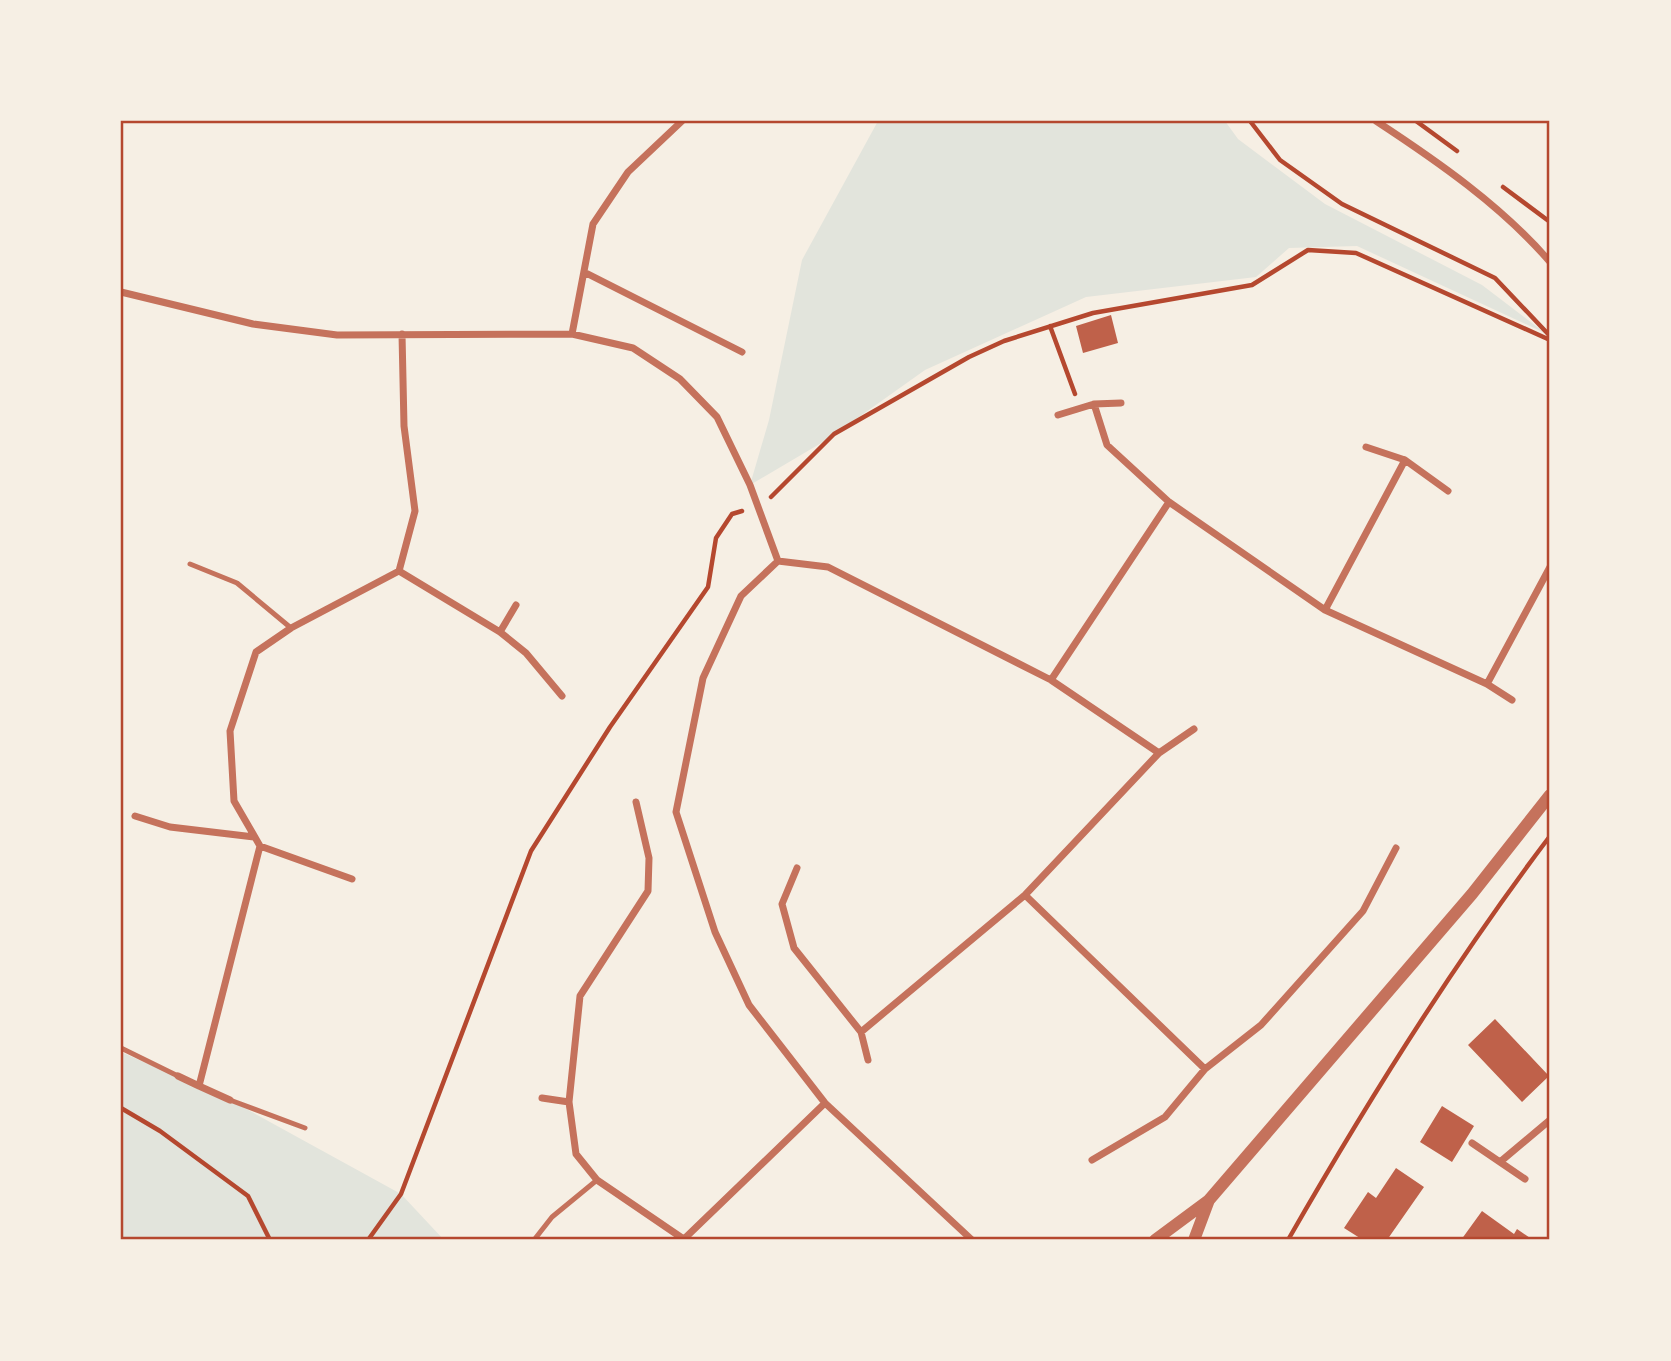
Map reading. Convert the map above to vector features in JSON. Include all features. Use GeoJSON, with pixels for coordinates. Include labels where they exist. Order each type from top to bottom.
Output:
{"type":"FeatureCollection","features":[{"type":"Feature","properties":{"kind":"street"},"geometry":{"type":"LineString","coordinates":[[572,334],[593,225],[628,172],[682,121]]}},
{"type":"Feature","properties":{"kind":"street"},"geometry":{"type":"LineString","coordinates":[[1376,121],[1437,163],[1530,239],[1550,262]]}},
{"type":"Feature","properties":{"kind":"street"},"geometry":{"type":"LineString","coordinates":[[584,272],[743,352]]}},
{"type":"Feature","properties":{"kind":"street"},"geometry":{"type":"LineString","coordinates":[[121,292],[253,324],[337,335],[572,334],[633,348],[680,379],[717,417],[759,507],[778,561]]}},
{"type":"Feature","properties":{"kind":"street"},"geometry":{"type":"LineString","coordinates":[[352,879],[260,846],[234,801],[230,731],[256,652],[291,628],[399,571],[415,511],[404,426],[402,334]]}},
{"type":"Feature","properties":{"kind":"street"},"geometry":{"type":"LineString","coordinates":[[1058,415],[1094,404],[1121,403]]}},
{"type":"Feature","properties":{"kind":"street"},"geometry":{"type":"LineString","coordinates":[[1094,404],[1107,445],[1169,502],[1325,610],[1488,684],[1512,700]]}},
{"type":"Feature","properties":{"kind":"street"},"geometry":{"type":"LineString","coordinates":[[1366,447],[1405,460],[1448,491]]}},
{"type":"Feature","properties":{"kind":"street"},"geometry":{"type":"LineString","coordinates":[[1325,610],[1405,460]]}},
{"type":"Feature","properties":{"kind":"street"},"geometry":{"type":"LineString","coordinates":[[1051,680],[1169,502]]}},
{"type":"Feature","properties":{"kind":"street"},"geometry":{"type":"LineString","coordinates":[[778,561],[828,567],[1051,680],[1159,753]]}},
{"type":"Feature","properties":{"kind":"street"},"geometry":{"type":"LineString","coordinates":[[778,561],[741,596],[703,678],[676,812],[715,932],[749,1005],[825,1103],[972,1240]]}},
{"type":"Feature","properties":{"kind":"street"},"geometry":{"type":"LineString","coordinates":[[1488,684],[1550,567]]}},
{"type":"Feature","properties":{"kind":"street"},"geometry":{"type":"LineString","coordinates":[[399,571],[500,632],[526,653],[562,696]]}},
{"type":"Feature","properties":{"kind":"street"},"geometry":{"type":"LineString","coordinates":[[500,632],[516,605]]}},
{"type":"Feature","properties":{"kind":"street"},"geometry":{"type":"LineString","coordinates":[[861,1032],[1025,895],[1159,753],[1194,729]]}},
{"type":"Feature","properties":{"kind":"street"},"geometry":{"type":"LineString","coordinates":[[1156,1240],[1209,1199],[1472,894],[1550,795]]}},
{"type":"Feature","properties":{"kind":"street"},"geometry":{"type":"LineString","coordinates":[[636,802],[649,858],[648,891],[580,996],[569,1102],[576,1154],[597,1180],[684,1240],[825,1103]]}},
{"type":"Feature","properties":{"kind":"street"},"geometry":{"type":"LineString","coordinates":[[135,816],[170,827],[254,837]]}},
{"type":"Feature","properties":{"kind":"street"},"geometry":{"type":"LineString","coordinates":[[199,1086],[260,846]]}},
{"type":"Feature","properties":{"kind":"street"},"geometry":{"type":"LineString","coordinates":[[1092,1160],[1165,1117],[1205,1069],[1261,1025],[1363,911],[1396,848]]}},
{"type":"Feature","properties":{"kind":"street"},"geometry":{"type":"LineString","coordinates":[[797,869],[782,904],[794,948],[861,1032],[868,1060]]}},
{"type":"Feature","properties":{"kind":"street"},"geometry":{"type":"LineString","coordinates":[[1025,895],[1205,1069]]}},
{"type":"Feature","properties":{"kind":"street"},"geometry":{"type":"LineString","coordinates":[[178,1076],[230,1100]]}},
{"type":"Feature","properties":{"kind":"street"},"geometry":{"type":"LineString","coordinates":[[542,1098],[569,1102]]}},
{"type":"Feature","properties":{"kind":"street"},"geometry":{"type":"LineString","coordinates":[[1500,1162],[1550,1120]]}},
{"type":"Feature","properties":{"kind":"street"},"geometry":{"type":"LineString","coordinates":[[1472,1143],[1525,1179]]}},
{"type":"Feature","properties":{"kind":"street"},"geometry":{"type":"LineString","coordinates":[[1194,1240],[1209,1199]]}},
{"type":"Feature","properties":{"kind":"lane"},"geometry":{"type":"LineString","coordinates":[[190,565],[236,583],[291,628]]}},
{"type":"Feature","properties":{"kind":"lane"},"geometry":{"type":"LineString","coordinates":[[121,1048],[178,1076]]}},
{"type":"Feature","properties":{"kind":"lane"},"geometry":{"type":"LineString","coordinates":[[230,1100],[305,1128]]}},
{"type":"Feature","properties":{"kind":"lane"},"geometry":{"type":"LineString","coordinates":[[534,1240],[552,1217],[597,1180]]}},
{"type":"Feature","properties":{"kind":"path"},"geometry":{"type":"LineString","coordinates":[[1250,121],[1280,160],[1342,204],[1495,278],[1550,338]]}},
{"type":"Feature","properties":{"kind":"path"},"geometry":{"type":"LineString","coordinates":[[368,1240],[401,1194],[531,851],[610,727],[708,587],[712,554],[722,526],[732,514],[759,507],[784,486],[834,434],[969,357],[1050,326],[1119,307],[1236,290],[1264,279],[1298,254],[1308,250],[1356,253],[1550,338]]}},
{"type":"Feature","properties":{"kind":"path"},"geometry":{"type":"LineString","coordinates":[[1050,326],[1081,408]]}},
{"type":"Feature","properties":{"kind":"path"},"geometry":{"type":"LineString","coordinates":[[1288,1240],[1336,1156],[1428,1010],[1550,836]]}},
{"type":"Feature","properties":{"kind":"path"},"geometry":{"type":"LineString","coordinates":[[121,1108],[160,1130],[248,1196],[270,1240]]}},
{"type":"Feature","properties":{"kind":"shaded area"},"geometry":{"type":"Polygon","coordinates":[[[878,121],[1225,121],[1238,139],[1325,204],[1482,285],[1545,333],[1357,246],[1289,248],[1256,277],[1086,297],[925,370],[828,439],[750,485],[769,420],[802,260],[878,121]]]}},
{"type":"Feature","properties":{"kind":"shaded area"},"geometry":{"type":"Polygon","coordinates":[[[121,1052],[230,1100],[401,1194],[444,1240],[138,1240],[121,1237],[121,1052]]]}},
{"type":"Feature","properties":{"kind":"building"},"geometry":{"type":"Polygon","coordinates":[[[1111,315],[1118,343],[1083,353],[1076,326],[1111,315]]]}},
{"type":"Feature","properties":{"kind":"building"},"geometry":{"type":"Polygon","coordinates":[[[1495,1019],[1549,1076],[1522,1102],[1468,1045],[1495,1019]]]}},
{"type":"Feature","properties":{"kind":"building"},"geometry":{"type":"Polygon","coordinates":[[[1442,1106],[1474,1126],[1452,1162],[1420,1142],[1442,1106]]]}},
{"type":"Feature","properties":{"kind":"building"},"geometry":{"type":"Polygon","coordinates":[[[1396,1168],[1424,1187],[1387,1240],[1363,1240],[1344,1228],[1368,1192],[1376,1198],[1396,1168]]]}},
{"type":"Feature","properties":{"kind":"building"},"geometry":{"type":"Polygon","coordinates":[[[1482,1211],[1514,1234],[1517,1229],[1533,1240],[1461,1240],[1482,1211]]]}}]}
